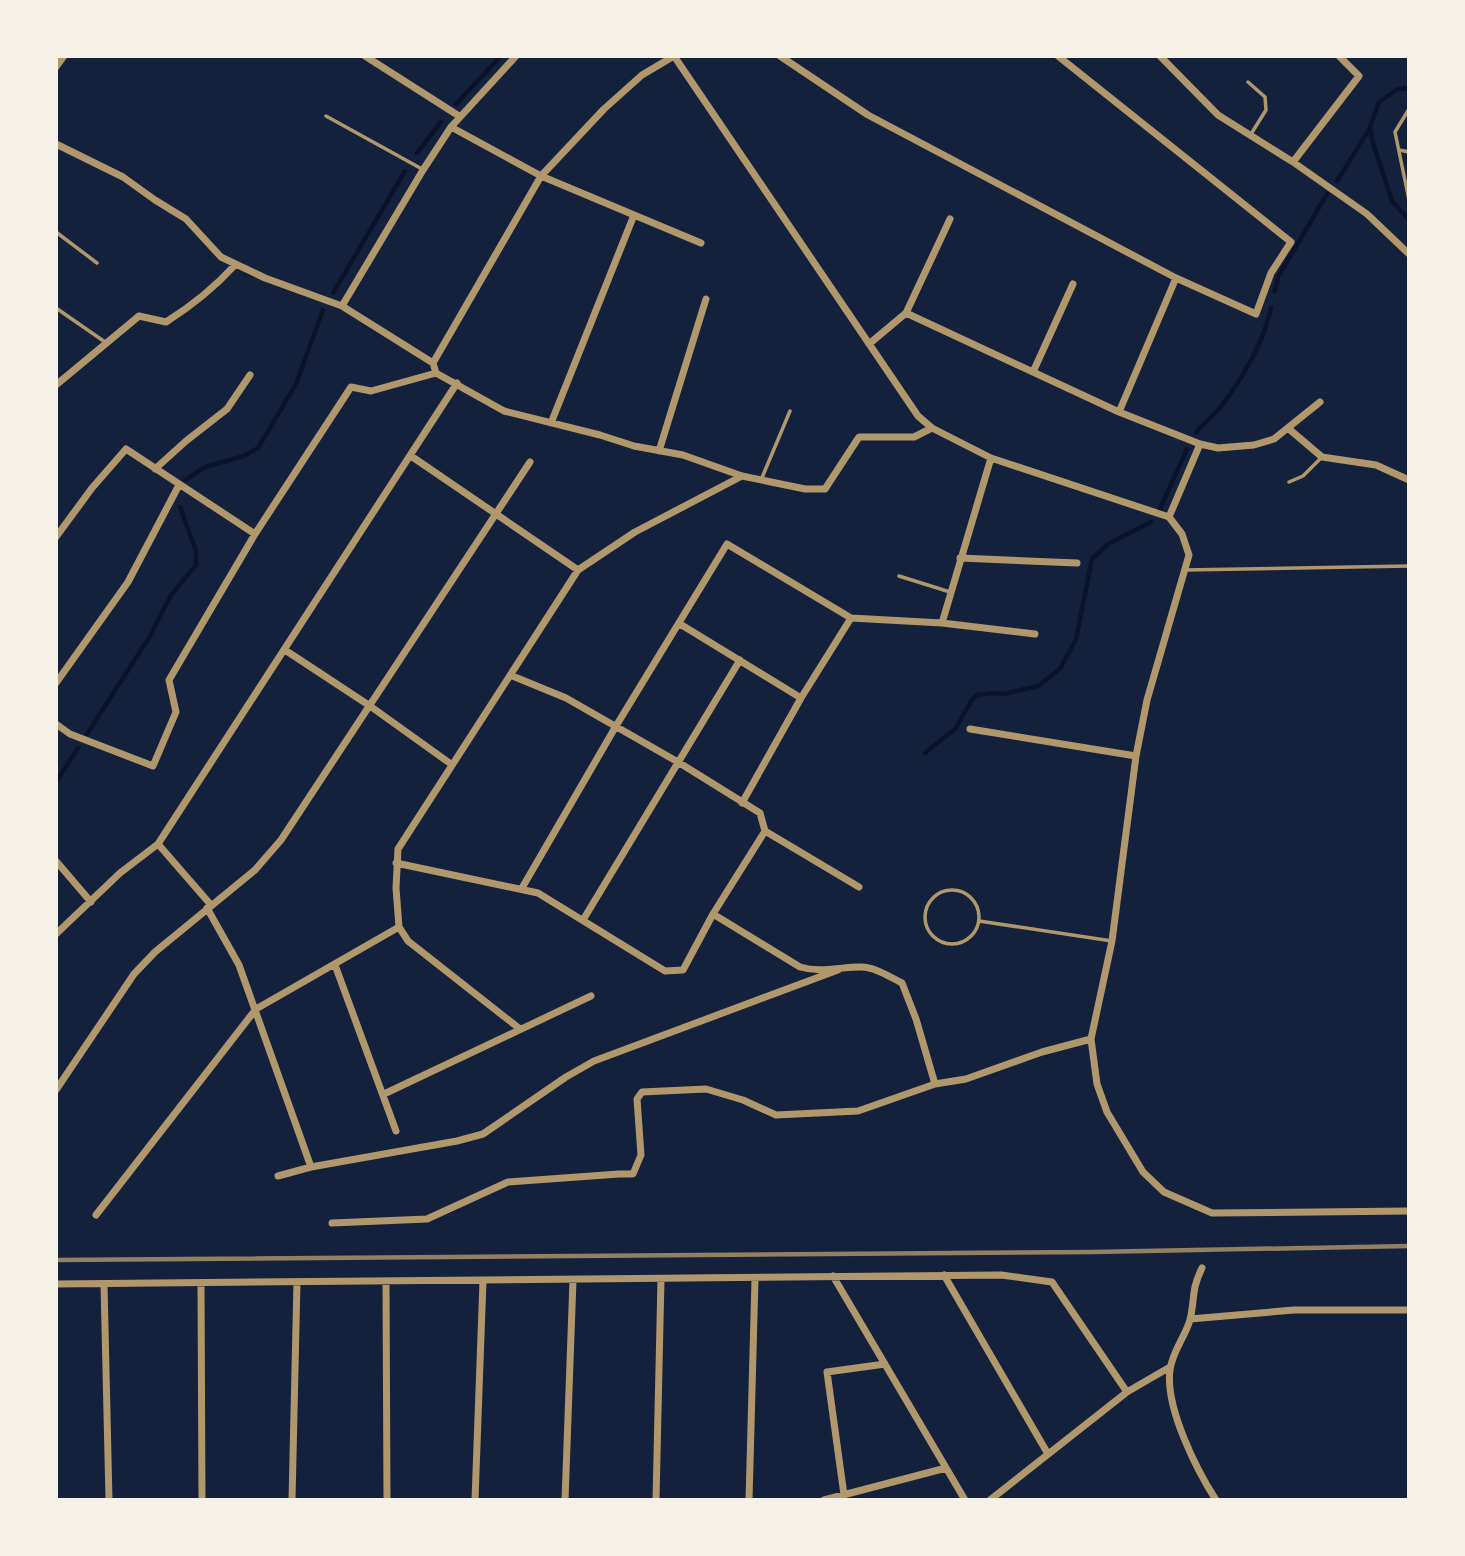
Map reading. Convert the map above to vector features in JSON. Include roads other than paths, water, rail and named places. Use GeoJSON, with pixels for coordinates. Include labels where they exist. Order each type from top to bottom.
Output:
{"type":"FeatureCollection","features":[{"type":"Feature","properties":{"kind":"street"},"geometry":{"type":"LineString","coordinates":[[56,67],[64,56]]}},
{"type":"Feature","properties":{"kind":"street"},"geometry":{"type":"LineString","coordinates":[[366,56],[458,116]]}},
{"type":"Feature","properties":{"kind":"street"},"geometry":{"type":"LineString","coordinates":[[342,306],[458,116],[516,56]]}},
{"type":"Feature","properties":{"kind":"street"},"geometry":{"type":"LineString","coordinates":[[433,363],[541,176],[604,109],[642,75],[674,56],[918,416],[932,428],[991,458],[1169,517],[1182,534],[1189,555],[1147,700],[1136,756],[1112,941],[1091,1039],[1097,1084],[1107,1112],[1143,1172],[1164,1192],[1212,1213],[1409,1211]]}},
{"type":"Feature","properties":{"kind":"street"},"geometry":{"type":"LineString","coordinates":[[780,56],[868,116],[1176,278],[1256,314],[1271,273],[1291,242],[1058,56]]}},
{"type":"Feature","properties":{"kind":"street"},"geometry":{"type":"LineString","coordinates":[[1160,56],[1218,115],[1293,162],[1367,214],[1409,254]]}},
{"type":"Feature","properties":{"kind":"street"},"geometry":{"type":"LineString","coordinates":[[1293,162],[1359,76],[1339,56]]}},
{"type":"Feature","properties":{"kind":"street"},"geometry":{"type":"LineString","coordinates":[[451,127],[541,176],[701,243]]}},
{"type":"Feature","properties":{"kind":"street"},"geometry":{"type":"LineString","coordinates":[[56,144],[123,177],[186,219],[221,257],[235,265],[342,306],[433,363],[436,373]]}},
{"type":"Feature","properties":{"kind":"street"},"geometry":{"type":"LineString","coordinates":[[551,424],[634,215]]}},
{"type":"Feature","properties":{"kind":"street"},"geometry":{"type":"LineString","coordinates":[[869,344],[906,313],[950,219]]}},
{"type":"Feature","properties":{"kind":"street"},"geometry":{"type":"LineString","coordinates":[[56,385],[139,316],[166,322],[194,305],[235,265]]}},
{"type":"Feature","properties":{"kind":"street"},"geometry":{"type":"LineString","coordinates":[[1119,412],[1176,278]]}},
{"type":"Feature","properties":{"kind":"street"},"geometry":{"type":"LineString","coordinates":[[1033,372],[1073,284]]}},
{"type":"Feature","properties":{"kind":"street"},"geometry":{"type":"LineString","coordinates":[[659,451],[706,299]]}},
{"type":"Feature","properties":{"kind":"street"},"geometry":{"type":"LineString","coordinates":[[906,313],[1119,412],[1200,444],[1218,448],[1254,445],[1274,439],[1320,402]]}},
{"type":"Feature","properties":{"kind":"street"},"geometry":{"type":"LineString","coordinates":[[56,724],[70,734],[153,766],[176,712],[169,680],[255,534],[351,387],[371,391],[436,373],[504,411],[682,455],[743,476],[805,489],[825,489],[859,437],[914,437],[932,428]]}},
{"type":"Feature","properties":{"kind":"street"},"geometry":{"type":"LineString","coordinates":[[155,469],[186,440],[227,409],[250,375]]}},
{"type":"Feature","properties":{"kind":"street"},"geometry":{"type":"LineString","coordinates":[[56,934],[120,873],[158,844],[457,383]]}},
{"type":"Feature","properties":{"kind":"street"},"geometry":{"type":"LineString","coordinates":[[1289,429],[1322,457],[1376,465],[1409,480]]}},
{"type":"Feature","properties":{"kind":"street"},"geometry":{"type":"LineString","coordinates":[[1169,517],[1200,444]]}},
{"type":"Feature","properties":{"kind":"street"},"geometry":{"type":"LineString","coordinates":[[56,537],[92,488],[126,449],[255,534]]}},
{"type":"Feature","properties":{"kind":"street"},"geometry":{"type":"LineString","coordinates":[[411,456],[578,570]]}},
{"type":"Feature","properties":{"kind":"street"},"geometry":{"type":"LineString","coordinates":[[942,622],[991,458]]}},
{"type":"Feature","properties":{"kind":"street"},"geometry":{"type":"LineString","coordinates":[[56,1090],[134,974],[155,952],[255,870],[281,840],[530,462]]}},
{"type":"Feature","properties":{"kind":"street"},"geometry":{"type":"LineString","coordinates":[[520,1029],[408,941],[399,927],[396,863],[398,849],[578,570],[635,532],[743,476]]}},
{"type":"Feature","properties":{"kind":"street"},"geometry":{"type":"LineString","coordinates":[[56,683],[128,582],[179,485]]}},
{"type":"Feature","properties":{"kind":"street"},"geometry":{"type":"LineString","coordinates":[[522,888],[616,726],[727,544],[851,618],[942,622],[1035,634]]}},
{"type":"Feature","properties":{"kind":"street"},"geometry":{"type":"LineString","coordinates":[[960,558],[1077,563]]}},
{"type":"Feature","properties":{"kind":"street"},"geometry":{"type":"LineString","coordinates":[[742,803],[801,698],[851,618]]}},
{"type":"Feature","properties":{"kind":"street"},"geometry":{"type":"LineString","coordinates":[[680,624],[801,698]]}},
{"type":"Feature","properties":{"kind":"street"},"geometry":{"type":"LineString","coordinates":[[285,650],[452,764]]}},
{"type":"Feature","properties":{"kind":"street"},"geometry":{"type":"LineString","coordinates":[[583,920],[740,660]]}},
{"type":"Feature","properties":{"kind":"street"},"geometry":{"type":"LineString","coordinates":[[510,675],[566,698],[678,762],[760,813],[765,831],[859,887]]}},
{"type":"Feature","properties":{"kind":"street"},"geometry":{"type":"LineString","coordinates":[[970,729],[1136,756]]}},
{"type":"Feature","properties":{"kind":"street"},"geometry":{"type":"LineString","coordinates":[[396,863],[538,893],[665,971],[683,970],[713,914],[765,831]]}},
{"type":"Feature","properties":{"kind":"street"},"geometry":{"type":"LineString","coordinates":[[158,844],[209,907],[239,965],[311,1167]]}},
{"type":"Feature","properties":{"kind":"street"},"geometry":{"type":"LineString","coordinates":[[56,861],[91,902]]}},
{"type":"Feature","properties":{"kind":"street"},"geometry":{"type":"LineString","coordinates":[[713,914],[800,967],[812,971],[861,967],[875,970],[902,983],[916,1019],[935,1084]]}},
{"type":"Feature","properties":{"kind":"street"},"geometry":{"type":"LineString","coordinates":[[96,1214],[256,1009],[399,927]]}},
{"type":"Feature","properties":{"kind":"street"},"geometry":{"type":"LineString","coordinates":[[335,965],[396,1132]]}},
{"type":"Feature","properties":{"kind":"street"},"geometry":{"type":"LineString","coordinates":[[278,1176],[311,1167],[484,1134],[566,1077],[594,1061],[838,970]]}},
{"type":"Feature","properties":{"kind":"street"},"geometry":{"type":"LineString","coordinates":[[384,1094],[591,996]]}},
{"type":"Feature","properties":{"kind":"street"},"geometry":{"type":"LineString","coordinates":[[332,1223],[427,1219],[508,1182],[633,1174],[641,1155],[637,1099],[642,1092],[706,1089],[743,1100],[776,1115],[858,1111],[935,1084],[966,1079],[1042,1052],[1091,1039]]}},
{"type":"Feature","properties":{"kind":"street"},"geometry":{"type":"LineString","coordinates":[[1202,1268],[1193,1285],[1190,1319],[1170,1367],[1169,1390],[1199,1474],[1216,1500]]}},
{"type":"Feature","properties":{"kind":"street"},"geometry":{"type":"LineString","coordinates":[[944,1275],[1048,1454]]}},
{"type":"Feature","properties":{"kind":"street"},"geometry":{"type":"LineString","coordinates":[[56,1284],[1002,1275],[1052,1282],[1127,1392]]}},
{"type":"Feature","properties":{"kind":"street"},"geometry":{"type":"LineString","coordinates":[[833,1276],[965,1500]]}},
{"type":"Feature","properties":{"kind":"street"},"geometry":{"type":"LineString","coordinates":[[656,1500],[661,1279]]}},
{"type":"Feature","properties":{"kind":"street"},"geometry":{"type":"LineString","coordinates":[[749,1500],[755,1279]]}},
{"type":"Feature","properties":{"kind":"street"},"geometry":{"type":"LineString","coordinates":[[565,1500],[573,1280]]}},
{"type":"Feature","properties":{"kind":"street"},"geometry":{"type":"LineString","coordinates":[[475,1500],[483,1281]]}},
{"type":"Feature","properties":{"kind":"street"},"geometry":{"type":"LineString","coordinates":[[292,1500],[298,1282]]}},
{"type":"Feature","properties":{"kind":"street"},"geometry":{"type":"LineString","coordinates":[[386,1282],[387,1500]]}},
{"type":"Feature","properties":{"kind":"street"},"geometry":{"type":"LineString","coordinates":[[201,1283],[202,1500]]}},
{"type":"Feature","properties":{"kind":"street"},"geometry":{"type":"LineString","coordinates":[[104,1284],[109,1500]]}},
{"type":"Feature","properties":{"kind":"street"},"geometry":{"type":"LineString","coordinates":[[1190,1319],[1294,1310],[1409,1310]]}},
{"type":"Feature","properties":{"kind":"street"},"geometry":{"type":"LineString","coordinates":[[844,1495],[827,1372],[885,1364]]}},
{"type":"Feature","properties":{"kind":"street"},"geometry":{"type":"LineString","coordinates":[[990,1500],[1127,1392],[1170,1367]]}},
{"type":"Feature","properties":{"kind":"street"},"geometry":{"type":"LineString","coordinates":[[824,1500],[947,1468]]}},
{"type":"Feature","properties":{"kind":"lane"},"geometry":{"type":"LineString","coordinates":[[1248,82],[1265,97],[1266,110],[1250,136]]}},
{"type":"Feature","properties":{"kind":"lane"},"geometry":{"type":"LineString","coordinates":[[1409,110],[1395,132],[1409,200]]}},
{"type":"Feature","properties":{"kind":"lane"},"geometry":{"type":"LineString","coordinates":[[326,116],[423,170]]}},
{"type":"Feature","properties":{"kind":"lane"},"geometry":{"type":"LineString","coordinates":[[1399,150],[1409,152]]}},
{"type":"Feature","properties":{"kind":"lane"},"geometry":{"type":"LineString","coordinates":[[56,232],[97,263]]}},
{"type":"Feature","properties":{"kind":"lane"},"geometry":{"type":"LineString","coordinates":[[56,308],[105,342]]}},
{"type":"Feature","properties":{"kind":"lane"},"geometry":{"type":"LineString","coordinates":[[761,480],[790,411]]}},
{"type":"Feature","properties":{"kind":"lane"},"geometry":{"type":"LineString","coordinates":[[1289,482],[1303,476],[1322,457]]}},
{"type":"Feature","properties":{"kind":"lane"},"geometry":{"type":"LineString","coordinates":[[1185,570],[1409,566]]}},
{"type":"Feature","properties":{"kind":"lane"},"geometry":{"type":"LineString","coordinates":[[899,576],[951,592]]}},
{"type":"Feature","properties":{"kind":"lane"},"geometry":{"type":"LineString","coordinates":[[944,890],[960,891],[967,894],[977,905],[979,921],[967,940],[944,943],[931,935],[925,913],[937,894],[944,890]]}},
{"type":"Feature","properties":{"kind":"lane"},"geometry":{"type":"LineString","coordinates":[[979,921],[1112,941]]}},
{"type":"Feature","properties":{"kind":"waterway"},"geometry":{"type":"LineString","coordinates":[[456,104],[501,56]]}},
{"type":"Feature","properties":{"kind":"waterway"},"geometry":{"type":"LineString","coordinates":[[1409,88],[1398,89],[1379,102],[1370,127],[1392,201],[1409,220]]}},
{"type":"Feature","properties":{"kind":"waterway"},"geometry":{"type":"LineString","coordinates":[[417,153],[441,122]]}},
{"type":"Feature","properties":{"kind":"waterway"},"geometry":{"type":"LineString","coordinates":[[1337,181],[1370,128]]}},
{"type":"Feature","properties":{"kind":"waterway"},"geometry":{"type":"LineString","coordinates":[[333,293],[405,171]]}},
{"type":"Feature","properties":{"kind":"waterway"},"geometry":{"type":"LineString","coordinates":[[1275,291],[1278,277],[1327,194]]}},
{"type":"Feature","properties":{"kind":"waterway"},"geometry":{"type":"LineString","coordinates":[[1196,433],[1238,383],[1258,346],[1271,308]]}},
{"type":"Feature","properties":{"kind":"waterway"},"geometry":{"type":"LineString","coordinates":[[185,480],[205,467],[244,456],[258,448],[296,384],[323,310]]}},
{"type":"Feature","properties":{"kind":"waterway"},"geometry":{"type":"LineString","coordinates":[[1160,509],[1187,449]]}},
{"type":"Feature","properties":{"kind":"waterway"},"geometry":{"type":"LineString","coordinates":[[87,734],[150,636],[171,595],[196,565],[196,551],[180,507]]}},
{"type":"Feature","properties":{"kind":"waterway"},"geometry":{"type":"LineString","coordinates":[[925,753],[956,728],[977,695],[1004,694],[1038,686],[1060,669],[1076,639],[1092,559],[1108,544],[1151,522]]}},
{"type":"Feature","properties":{"kind":"waterway"},"geometry":{"type":"LineString","coordinates":[[56,782],[78,748]]}},
{"type":"Feature","properties":{"kind":"railway"},"geometry":{"type":"LineString","coordinates":[[56,1260],[1093,1252],[1409,1246]]}}]}
